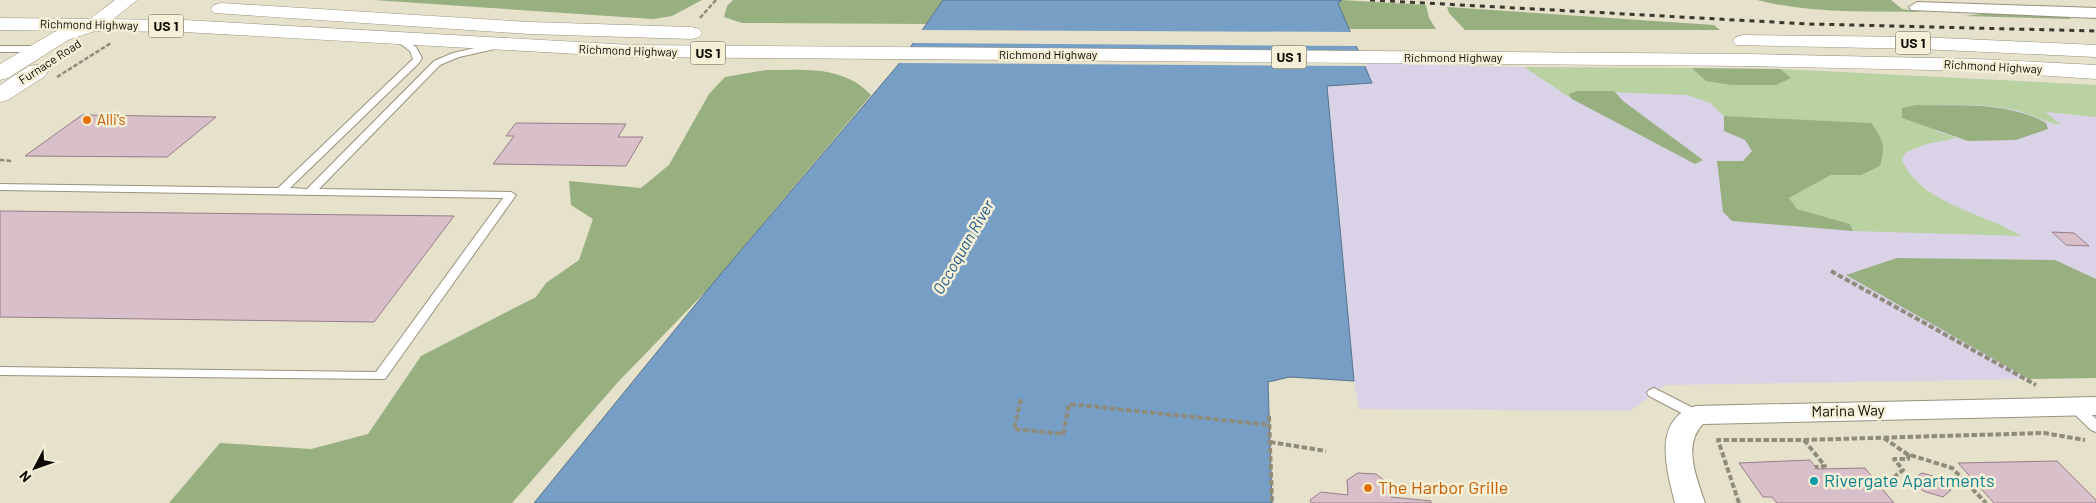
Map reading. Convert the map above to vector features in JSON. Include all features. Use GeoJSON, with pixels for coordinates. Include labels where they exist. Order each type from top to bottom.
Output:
{"type":"FeatureCollection","features":[{"type":"Feature","properties":{"kind":"main road","name":"Richmond Highway"},"geometry":{"type":"LineString","coordinates":[[0,9],[122,4],[834,45],[1748,60],[1977,65],[2096,72]]}},
{"type":"Feature","properties":{"kind":"main road","name":"Furnace Road"},"geometry":{"type":"LineString","coordinates":[[0,73],[60,36],[94,25],[122,4]]}},
{"type":"Feature","properties":{"kind":"main road","name":"Richmond Highway"},"geometry":{"type":"LineString","coordinates":[[0,24],[238,28],[497,45],[650,52],[834,45],[1729,41],[1920,43],[2096,51]]}},
{"type":"Feature","properties":{"kind":"main road","name":"Furnace Road"},"geometry":{"type":"LineString","coordinates":[[0,95],[90,37],[94,25]]}},
{"type":"Feature","properties":{"kind":"street"},"geometry":{"type":"LineString","coordinates":[[1917,7],[2096,13]]}},
{"type":"Feature","properties":{"kind":"street","name":"Marina Way"},"geometry":{"type":"LineString","coordinates":[[1696,415],[2085,406]]}},
{"type":"Feature","properties":{"kind":"street"},"geometry":{"type":"LineString","coordinates":[[1690,503],[1678,456],[1678,436],[1687,422],[1696,415]]}},
{"type":"Feature","properties":{"kind":"lane"},"geometry":{"type":"LineString","coordinates":[[281,191],[416,61],[417,54],[398,39]]}},
{"type":"Feature","properties":{"kind":"lane"},"geometry":{"type":"LineString","coordinates":[[310,192],[437,63],[456,55],[497,45]]}},
{"type":"Feature","properties":{"kind":"lane"},"geometry":{"type":"LineString","coordinates":[[0,49],[40,49]]}},
{"type":"Feature","properties":{"kind":"lane"},"geometry":{"type":"LineString","coordinates":[[0,187],[512,195],[380,376],[0,371]]}},
{"type":"Feature","properties":{"kind":"lane"},"geometry":{"type":"LineString","coordinates":[[1654,393],[1696,415]]}},
{"type":"Feature","properties":{"kind":"lane"},"geometry":{"type":"LineString","coordinates":[[2085,406],[2096,427]]}},
{"type":"Feature","properties":{"kind":"path"},"geometry":{"type":"LineString","coordinates":[[49,83],[118,41]]}},
{"type":"Feature","properties":{"kind":"path"},"geometry":{"type":"LineString","coordinates":[[0,160],[12,161]]}},
{"type":"Feature","properties":{"kind":"path"},"geometry":{"type":"LineString","coordinates":[[1831,271],[2039,387]]}},
{"type":"Feature","properties":{"kind":"path"},"geometry":{"type":"LineString","coordinates":[[1021,399],[1014,429],[1063,434],[1069,404],[1270,425]]}},
{"type":"Feature","properties":{"kind":"path"},"geometry":{"type":"LineString","coordinates":[[1856,411],[1884,438],[1909,454],[1952,468],[1986,503]]}},
{"type":"Feature","properties":{"kind":"path"},"geometry":{"type":"LineString","coordinates":[[1269,416],[1272,503]]}},
{"type":"Feature","properties":{"kind":"path"},"geometry":{"type":"LineString","coordinates":[[1739,503],[1718,440],[1803,440],[2044,433],[2078,440],[2091,440]]}},
{"type":"Feature","properties":{"kind":"path"},"geometry":{"type":"LineString","coordinates":[[1803,440],[1825,466],[1815,467]]}},
{"type":"Feature","properties":{"kind":"path"},"geometry":{"type":"LineString","coordinates":[[1270,442],[1326,451]]}},
{"type":"Feature","properties":{"kind":"path"},"geometry":{"type":"LineString","coordinates":[[1880,485],[1884,485],[1903,470],[1894,459],[1908,459],[1909,454]]}},
{"type":"Feature","properties":{"kind":"shaded area"},"geometry":{"type":"Polygon","coordinates":[[[1363,63],[1524,67],[1780,69],[2096,85],[2096,378],[1665,385],[1630,411],[1359,409],[1354,381],[1327,86],[1371,83],[1363,63]]]}},
{"type":"Feature","properties":{"kind":"green space"},"geometry":{"type":"Polygon","coordinates":[[[374,0],[702,0],[672,16],[653,19],[374,0]]]}},
{"type":"Feature","properties":{"kind":"green space"},"geometry":{"type":"Polygon","coordinates":[[[733,0],[943,0],[926,24],[742,23],[724,17],[727,6],[733,0]]]}},
{"type":"Feature","properties":{"kind":"green space"},"geometry":{"type":"Polygon","coordinates":[[[1341,0],[1426,5],[1429,18],[1436,29],[1349,29],[1338,3],[1341,0]]]}},
{"type":"Feature","properties":{"kind":"green space"},"geometry":{"type":"Polygon","coordinates":[[[1757,0],[1891,0],[1902,9],[1923,12],[1819,10],[1757,0]]]}},
{"type":"Feature","properties":{"kind":"green space"},"geometry":{"type":"Polygon","coordinates":[[[1447,7],[1714,25],[1720,30],[1465,30],[1449,13],[1447,7]]]}},
{"type":"Feature","properties":{"kind":"green space"},"geometry":{"type":"Polygon","coordinates":[[[1992,13],[2069,17],[2071,19],[1964,16],[1992,13]]]}},
{"type":"Feature","properties":{"kind":"green space"},"geometry":{"type":"Polygon","coordinates":[[[1524,67],[1692,68],[1706,81],[1790,79],[1780,69],[2096,85],[2096,117],[2046,112],[2061,125],[2017,110],[1998,107],[1916,105],[1936,131],[1957,138],[1926,144],[1905,153],[1902,160],[1911,175],[1923,187],[1938,197],[2021,236],[1853,231],[1850,224],[1796,209],[1789,198],[1831,175],[1861,175],[1871,123],[1724,116],[1710,103],[1687,95],[1578,91],[1568,94],[1572,99],[1524,67]]]}},
{"type":"Feature","properties":{"kind":"green space"},"geometry":{"type":"Polygon","coordinates":[[[1692,68],[1780,69],[1791,78],[1776,85],[1732,85],[1706,81],[1692,68]]]}},
{"type":"Feature","properties":{"kind":"green space"},"geometry":{"type":"Polygon","coordinates":[[[766,70],[809,70],[835,74],[848,78],[860,85],[871,95],[709,288],[619,381],[512,503],[169,503],[220,443],[311,449],[368,434],[421,356],[536,297],[546,283],[579,260],[593,219],[571,205],[569,181],[641,188],[669,165],[709,94],[725,77],[766,70]]]}},
{"type":"Feature","properties":{"kind":"green space"},"geometry":{"type":"Polygon","coordinates":[[[1577,91],[1614,91],[1623,101],[1703,160],[1695,164],[1572,99],[1568,94],[1577,91]]]}},
{"type":"Feature","properties":{"kind":"green space"},"geometry":{"type":"Polygon","coordinates":[[[1916,105],[1966,105],[1999,108],[2031,116],[2046,123],[2048,129],[2016,140],[1968,141],[1902,118],[1902,108],[1916,105]]]}},
{"type":"Feature","properties":{"kind":"green space"},"geometry":{"type":"Polygon","coordinates":[[[1724,116],[1871,123],[1881,138],[1883,153],[1880,166],[1861,175],[1831,175],[1789,198],[1797,209],[1850,224],[1853,231],[1732,221],[1723,212],[1717,161],[1743,161],[1752,151],[1745,140],[1724,131],[1724,116]]]}},
{"type":"Feature","properties":{"kind":"green space"},"geometry":{"type":"Polygon","coordinates":[[[1897,258],[2055,260],[2096,279],[2096,378],[2029,379],[1846,275],[1897,258]]]}},
{"type":"Feature","properties":{"kind":"water","name":"Occoquan River"},"geometry":{"type":"Polygon","coordinates":[[[943,0],[1342,0],[1338,3],[1372,83],[1327,86],[1354,381],[1290,377],[1268,382],[1272,503],[534,503],[709,288],[898,65],[943,0]]]}},
{"type":"Feature","properties":{"kind":"pier"},"geometry":{"type":"Polygon","coordinates":[[[919,30],[1353,32],[1359,46],[910,43],[919,30]]]}},
{"type":"Feature","properties":{"kind":"pier"},"geometry":{"type":"Polygon","coordinates":[[[906,48],[1361,51],[1367,66],[896,63],[906,48]]]}},
{"type":"Feature","properties":{"kind":"building"},"geometry":{"type":"Polygon","coordinates":[[[82,115],[216,117],[167,157],[25,156],[82,115]]]}},
{"type":"Feature","properties":{"kind":"building"},"geometry":{"type":"Polygon","coordinates":[[[516,123],[626,124],[618,137],[643,137],[626,166],[493,164],[514,136],[506,136],[516,123]]]}},
{"type":"Feature","properties":{"kind":"building"},"geometry":{"type":"Polygon","coordinates":[[[0,211],[454,216],[374,322],[0,317],[0,211]]]}},
{"type":"Feature","properties":{"kind":"building"},"geometry":{"type":"Polygon","coordinates":[[[2052,232],[2074,233],[2089,246],[2066,245],[2052,232]]]}},
{"type":"Feature","properties":{"kind":"building","name":"Rivergate Apartments"},"geometry":{"type":"Polygon","coordinates":[[[1810,460],[1817,469],[1865,468],[1894,503],[1777,503],[1772,497],[1763,497],[1739,463],[1810,460]]]}},
{"type":"Feature","properties":{"kind":"building","name":"Rivergate Apartments"},"geometry":{"type":"Polygon","coordinates":[[[2057,461],[2096,500],[2096,503],[1994,503],[1958,463],[2057,461]]]}},
{"type":"Feature","properties":{"kind":"building","name":"The Harbor Grille"},"geometry":{"type":"Polygon","coordinates":[[[1358,473],[1376,474],[1389,484],[1391,497],[1431,501],[1431,503],[1311,503],[1310,500],[1321,492],[1348,495],[1347,480],[1358,473]]]}},
{"type":"Feature","properties":{"kind":"building"},"geometry":{"type":"Polygon","coordinates":[[[1922,473],[1941,478],[1951,490],[1943,497],[1923,491],[1913,479],[1922,473]]]}},
{"type":"Feature","properties":{"kind":"railway"},"geometry":{"type":"LineString","coordinates":[[1370,0],[1809,24],[2096,31]]}},
{"type":"Feature","properties":{"kind":"place","name":"Alli's"},"geometry":{"type":"Point","coordinates":[87,120]}},
{"type":"Feature","properties":{"kind":"place","name":"Rivergate Apartments"},"geometry":{"type":"Point","coordinates":[1814,481]}},
{"type":"Feature","properties":{"kind":"place","name":"The Harbor Grille"},"geometry":{"type":"Point","coordinates":[1368,488]}}]}
